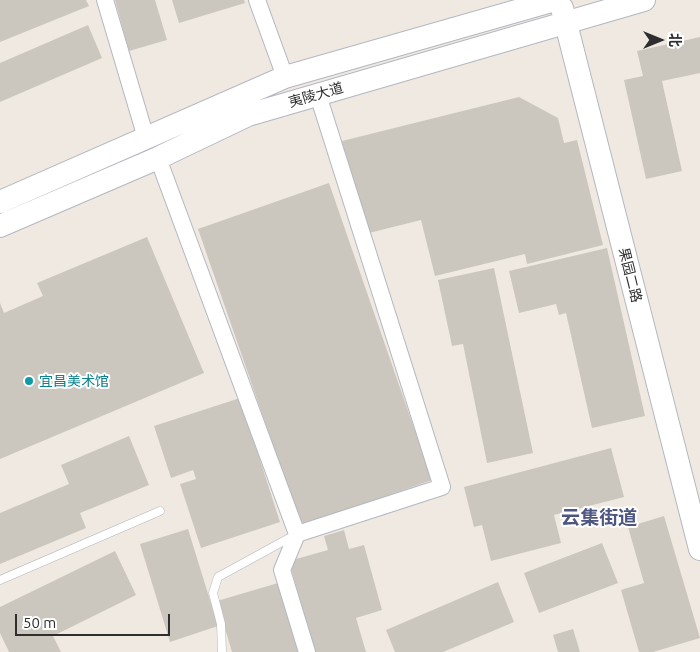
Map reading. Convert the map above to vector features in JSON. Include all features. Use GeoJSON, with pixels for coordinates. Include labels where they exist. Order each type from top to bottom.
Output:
{"type":"FeatureCollection","features":[{"type":"Feature","properties":{"kind":"main road","name":"夷陵大道"},"geometry":{"type":"LineString","coordinates":[[0,202],[285,77],[555,0]]}},
{"type":"Feature","properties":{"kind":"main road","name":"果园二路"},"geometry":{"type":"LineString","coordinates":[[560,0],[700,549]]}},
{"type":"Feature","properties":{"kind":"main road","name":"夷陵大道"},"geometry":{"type":"LineString","coordinates":[[0,226],[158,158],[248,115],[644,0]]}},
{"type":"Feature","properties":{"kind":"street"},"geometry":{"type":"LineString","coordinates":[[105,0],[146,138]]}},
{"type":"Feature","properties":{"kind":"street"},"geometry":{"type":"LineString","coordinates":[[257,0],[285,77]]}},
{"type":"Feature","properties":{"kind":"street"},"geometry":{"type":"LineString","coordinates":[[297,534],[442,488],[318,95]]}},
{"type":"Feature","properties":{"kind":"street"},"geometry":{"type":"LineString","coordinates":[[158,158],[297,534],[282,570],[307,652]]}},
{"type":"Feature","properties":{"kind":"lane"},"geometry":{"type":"LineString","coordinates":[[0,580],[160,512]]}},
{"type":"Feature","properties":{"kind":"lane"},"geometry":{"type":"LineString","coordinates":[[222,652],[221,624],[213,593],[218,577],[297,534]]}},
{"type":"Feature","properties":{"kind":"building"},"geometry":{"type":"Polygon","coordinates":[[[0,0],[86,0],[89,6],[0,42],[0,0]]]}},
{"type":"Feature","properties":{"kind":"building"},"geometry":{"type":"Polygon","coordinates":[[[115,0],[155,0],[167,40],[129,51],[115,0]]]}},
{"type":"Feature","properties":{"kind":"building"},"geometry":{"type":"Polygon","coordinates":[[[172,0],[244,0],[245,3],[179,23],[172,0]]]}},
{"type":"Feature","properties":{"kind":"building"},"geometry":{"type":"Polygon","coordinates":[[[88,25],[102,58],[0,102],[0,63],[88,25]]]}},
{"type":"Feature","properties":{"kind":"building"},"geometry":{"type":"Polygon","coordinates":[[[700,37],[700,73],[662,81],[682,171],[646,179],[624,80],[643,76],[637,51],[700,37]]]}},
{"type":"Feature","properties":{"kind":"building"},"geometry":{"type":"Polygon","coordinates":[[[519,97],[558,118],[564,143],[577,140],[603,245],[527,264],[525,254],[435,276],[421,220],[365,234],[342,141],[519,97]]]}},
{"type":"Feature","properties":{"kind":"building"},"geometry":{"type":"Polygon","coordinates":[[[329,183],[432,480],[301,526],[198,229],[329,183]]]}},
{"type":"Feature","properties":{"kind":"building"},"geometry":{"type":"Polygon","coordinates":[[[147,237],[204,373],[0,459],[0,303],[4,313],[43,296],[37,283],[147,237]]]}},
{"type":"Feature","properties":{"kind":"building"},"geometry":{"type":"Polygon","coordinates":[[[607,248],[645,416],[592,428],[566,313],[559,315],[556,304],[519,313],[509,271],[607,248]]]}},
{"type":"Feature","properties":{"kind":"building"},"geometry":{"type":"Polygon","coordinates":[[[494,268],[533,453],[487,463],[463,344],[452,346],[438,280],[494,268]]]}},
{"type":"Feature","properties":{"kind":"building"},"geometry":{"type":"Polygon","coordinates":[[[240,398],[280,522],[201,548],[180,484],[196,479],[193,470],[171,478],[154,426],[240,398]]]}},
{"type":"Feature","properties":{"kind":"building"},"geometry":{"type":"Polygon","coordinates":[[[129,436],[149,485],[80,513],[86,528],[0,564],[0,513],[69,484],[61,465],[129,436]]]}},
{"type":"Feature","properties":{"kind":"building"},"geometry":{"type":"Polygon","coordinates":[[[611,448],[624,497],[554,515],[561,543],[491,561],[482,525],[474,527],[464,487],[611,448]]]}},
{"type":"Feature","properties":{"kind":"building"},"geometry":{"type":"Polygon","coordinates":[[[664,516],[700,638],[653,652],[639,652],[621,590],[644,583],[628,527],[664,516]]]}},
{"type":"Feature","properties":{"kind":"building"},"geometry":{"type":"Polygon","coordinates":[[[188,529],[218,626],[170,642],[140,544],[188,529]]]}},
{"type":"Feature","properties":{"kind":"building"},"geometry":{"type":"Polygon","coordinates":[[[344,530],[349,549],[364,545],[382,610],[356,618],[366,652],[315,652],[289,561],[328,550],[324,536],[344,530]]]}},
{"type":"Feature","properties":{"kind":"building"},"geometry":{"type":"Polygon","coordinates":[[[602,543],[618,583],[539,613],[524,573],[602,543]]]}},
{"type":"Feature","properties":{"kind":"building"},"geometry":{"type":"Polygon","coordinates":[[[115,551],[136,595],[53,636],[61,652],[9,652],[0,633],[0,607],[115,551]]]}},
{"type":"Feature","properties":{"kind":"building"},"geometry":{"type":"Polygon","coordinates":[[[498,582],[514,622],[443,652],[395,652],[386,630],[498,582]]]}},
{"type":"Feature","properties":{"kind":"building"},"geometry":{"type":"Polygon","coordinates":[[[278,583],[298,652],[232,652],[217,601],[278,583]]]}},
{"type":"Feature","properties":{"kind":"building"},"geometry":{"type":"Polygon","coordinates":[[[573,629],[580,652],[558,652],[553,635],[573,629]]]}},
{"type":"Feature","properties":{"kind":"place","name":"宜昌美术馆"},"geometry":{"type":"Point","coordinates":[29,381]}},
{"type":"Feature","properties":{"kind":"district","name":"云集街道"},"geometry":{"type":"Point","coordinates":[599,518]}}]}
